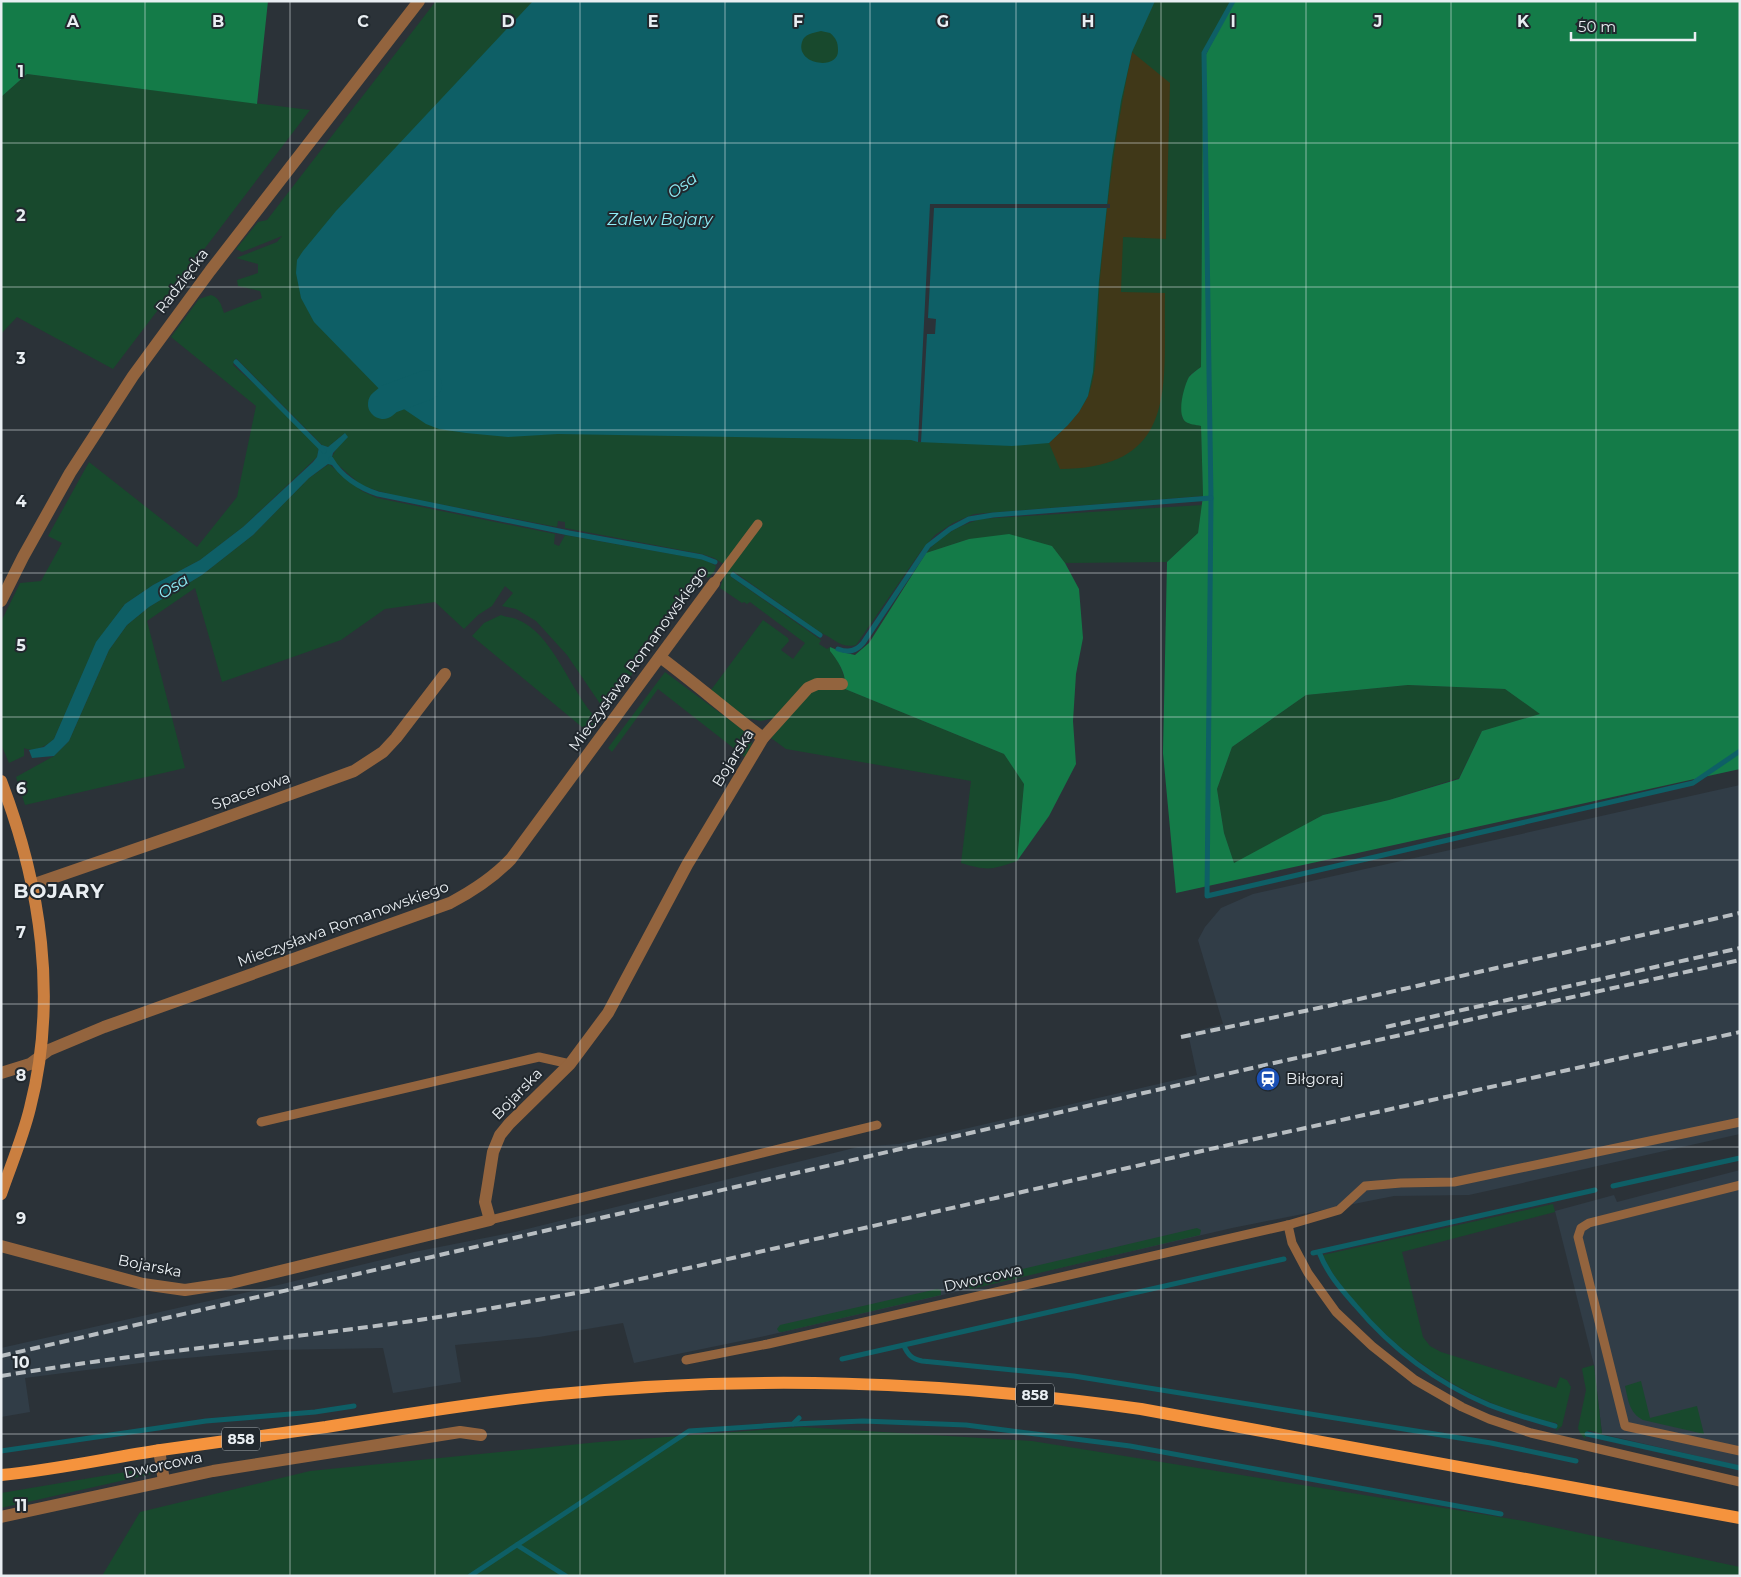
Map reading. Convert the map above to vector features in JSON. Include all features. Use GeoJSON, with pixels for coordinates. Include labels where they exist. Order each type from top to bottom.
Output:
{"type":"FeatureCollection","features":[{"type":"Feature","properties":{"kind":"main road","name":"858"},"geometry":{"type":"LineString","coordinates":[[1,1475],[466,1405],[578,1392],[718,1383],[820,1382],[890,1384],[1020,1393],[1141,1408],[1740,1518]]}},
{"type":"Feature","properties":{"kind":"main road","name":"858"},"geometry":{"type":"LineString","coordinates":[[1,1479],[16,1474]]}},
{"type":"Feature","properties":{"kind":"street","name":"Radzięcka"},"geometry":{"type":"LineString","coordinates":[[1,601],[23,556],[70,473],[133,376],[210,271],[419,1]]}},
{"type":"Feature","properties":{"kind":"street","name":"Mieczysława Romanowskiego"},"geometry":{"type":"LineString","coordinates":[[1,1073],[16,1070],[30,1064],[62,1043],[450,903],[474,890],[498,872],[511,859],[714,583]]}},
{"type":"Feature","properties":{"kind":"street"},"geometry":{"type":"LineString","coordinates":[[660,657],[763,738]]}},
{"type":"Feature","properties":{"kind":"street","name":"Spacerowa"},"geometry":{"type":"LineString","coordinates":[[32,885],[354,771],[383,752],[445,674]]}},
{"type":"Feature","properties":{"kind":"street","name":"Bojarska"},"geometry":{"type":"LineString","coordinates":[[1,1246],[143,1284],[185,1290],[231,1283],[490,1220],[485,1202],[493,1152],[500,1135],[570,1064],[608,1013],[687,865],[763,738],[808,688],[817,684],[842,684]]}},
{"type":"Feature","properties":{"kind":"street"},"geometry":{"type":"LineString","coordinates":[[1,781],[25,854],[32,885],[38,913],[44,972],[40,1057],[30,1108],[1,1194]]}},
{"type":"Feature","properties":{"kind":"street","name":"Dworcowa"},"geometry":{"type":"LineString","coordinates":[[1,1517],[213,1471],[460,1432],[481,1435]]}},
{"type":"Feature","properties":{"kind":"street"},"geometry":{"type":"LineString","coordinates":[[159,1450],[164,1481]]}},
{"type":"Feature","properties":{"kind":"lane","name":"Mieczysława Romanowskiego"},"geometry":{"type":"LineString","coordinates":[[714,583],[758,524]]}},
{"type":"Feature","properties":{"kind":"lane"},"geometry":{"type":"LineString","coordinates":[[261,1122],[539,1057],[570,1064]]}},
{"type":"Feature","properties":{"kind":"lane","name":"Dworcowa"},"geometry":{"type":"LineString","coordinates":[[686,1360],[768,1344],[1288,1225],[1339,1210],[1365,1186],[1454,1182],[1740,1122]]}},
{"type":"Feature","properties":{"kind":"lane"},"geometry":{"type":"LineString","coordinates":[[490,1220],[877,1125]]}},
{"type":"Feature","properties":{"kind":"lane"},"geometry":{"type":"LineString","coordinates":[[1740,1185],[1589,1224],[1581,1228],[1578,1237],[1625,1426],[1740,1451]]}},
{"type":"Feature","properties":{"kind":"lane"},"geometry":{"type":"LineString","coordinates":[[1288,1225],[1292,1243],[1308,1273],[1336,1312],[1372,1346],[1415,1380],[1462,1407],[1489,1419],[1531,1433],[1740,1482]]}},
{"type":"Feature","properties":{"kind":"shaded area"},"geometry":{"type":"Polygon","coordinates":[[[1740,785],[1740,1134],[1469,1195],[1394,1196],[1232,1228],[765,1336],[634,1363],[623,1323],[539,1337],[455,1345],[461,1382],[393,1393],[383,1348],[276,1350],[164,1360],[25,1378],[30,1412],[1,1417],[1,1348],[266,1288],[414,1252],[515,1232],[858,1147],[899,1144],[1197,1075],[1188,1033],[1223,1024],[1198,940],[1205,927],[1221,908],[1253,894],[1740,785]]]}},
{"type":"Feature","properties":{"kind":"shaded area"},"geometry":{"type":"Polygon","coordinates":[[[1740,1170],[1740,1466],[1602,1434],[1594,1365],[1555,1211],[1614,1195],[1617,1202],[1740,1170]]]}},
{"type":"Feature","properties":{"kind":"green space"},"geometry":{"type":"Polygon","coordinates":[[[1,1],[268,1],[257,104],[27,74],[1,97],[1,1]]]}},
{"type":"Feature","properties":{"kind":"green space","name":"Zalew Bojary"},"geometry":{"type":"Polygon","coordinates":[[[436,1],[1234,1],[1203,60],[1201,367],[1190,375],[1182,401],[1182,417],[1186,422],[1201,426],[1203,496],[974,514],[953,523],[935,535],[921,551],[856,645],[851,646],[846,646],[821,633],[733,571],[730,576],[821,640],[819,644],[827,649],[830,647],[830,651],[838,661],[846,681],[824,678],[811,681],[774,718],[761,721],[742,717],[711,690],[763,620],[788,638],[789,641],[781,650],[793,659],[805,643],[750,602],[747,604],[742,603],[720,588],[730,568],[714,558],[702,554],[565,528],[565,522],[558,521],[557,527],[393,495],[361,485],[336,463],[332,457],[345,433],[328,447],[322,445],[236,358],[233,365],[271,399],[319,447],[317,457],[243,527],[200,560],[153,585],[125,604],[96,643],[54,739],[36,749],[24,748],[24,756],[9,763],[1,744],[1,622],[20,583],[41,581],[62,543],[48,536],[89,462],[197,547],[237,497],[256,406],[171,337],[199,299],[211,295],[214,296],[220,302],[224,313],[262,298],[260,291],[238,286],[237,280],[258,273],[258,264],[236,258],[277,242],[282,236],[242,252],[236,249],[258,222],[267,220],[436,1]]]}},
{"type":"Feature","properties":{"kind":"green space"},"geometry":{"type":"Polygon","coordinates":[[[1234,1],[1740,1],[1740,769],[1176,893],[1163,753],[1167,562],[1198,533],[1203,496],[1201,426],[1186,422],[1183,418],[1181,407],[1183,393],[1189,377],[1201,367],[1203,60],[1234,1]],[[1408,685],[1306,695],[1232,747],[1217,789],[1224,833],[1234,863],[1323,815],[1389,800],[1459,779],[1482,731],[1540,714],[1505,689],[1408,685]]]}},
{"type":"Feature","properties":{"kind":"green space"},"geometry":{"type":"Polygon","coordinates":[[[27,74],[310,110],[113,369],[17,317],[1,334],[1,97],[27,74]]]}},
{"type":"Feature","properties":{"kind":"green space"},"geometry":{"type":"Polygon","coordinates":[[[329,464],[362,491],[377,498],[555,534],[554,544],[559,546],[565,535],[706,560],[716,566],[714,572],[708,578],[698,572],[639,652],[643,659],[605,711],[567,655],[536,621],[516,609],[502,606],[513,593],[505,586],[492,606],[478,615],[464,629],[435,602],[385,609],[341,640],[222,682],[195,588],[147,621],[185,768],[25,805],[16,777],[54,756],[69,741],[109,650],[127,625],[149,607],[202,575],[253,535],[309,478],[329,464]]]}},
{"type":"Feature","properties":{"kind":"green space"},"geometry":{"type":"Polygon","coordinates":[[[1202,505],[1198,533],[1167,562],[1065,563],[1052,546],[969,539],[926,553],[950,532],[980,519],[1202,505]]]}},
{"type":"Feature","properties":{"kind":"green space"},"geometry":{"type":"Polygon","coordinates":[[[1009,534],[1052,546],[1065,563],[1079,589],[1083,638],[1076,674],[1073,721],[1076,764],[1049,816],[1017,861],[1024,784],[1004,754],[845,689],[842,669],[830,651],[830,647],[855,655],[869,643],[926,553],[969,539],[1009,534]]]}},
{"type":"Feature","properties":{"kind":"green space"},"geometry":{"type":"Polygon","coordinates":[[[501,615],[516,619],[529,626],[551,649],[578,694],[597,719],[588,732],[472,636],[484,623],[501,615]]]}},
{"type":"Feature","properties":{"kind":"green space"},"geometry":{"type":"Polygon","coordinates":[[[665,672],[743,730],[752,743],[745,757],[658,689],[612,752],[608,748],[665,672]]]}},
{"type":"Feature","properties":{"kind":"green space"},"geometry":{"type":"Polygon","coordinates":[[[1408,685],[1505,689],[1541,714],[1482,731],[1459,778],[1389,800],[1323,815],[1234,864],[1224,833],[1217,789],[1232,747],[1306,695],[1408,685]]]}},
{"type":"Feature","properties":{"kind":"green space"},"geometry":{"type":"Polygon","coordinates":[[[845,689],[1004,754],[1024,784],[1017,861],[989,868],[961,863],[971,781],[786,749],[771,738],[813,690],[845,689]]]}},
{"type":"Feature","properties":{"kind":"green space"},"geometry":{"type":"Polygon","coordinates":[[[1553,1204],[1555,1212],[1402,1252],[1423,1337],[1430,1346],[1441,1352],[1556,1388],[1560,1377],[1567,1380],[1571,1387],[1562,1426],[1556,1431],[1557,1423],[1551,1423],[1496,1405],[1454,1384],[1414,1358],[1396,1344],[1362,1311],[1337,1279],[1323,1255],[1553,1204]]]}},
{"type":"Feature","properties":{"kind":"green space"},"geometry":{"type":"Polygon","coordinates":[[[1197,1228],[1201,1230],[1200,1235],[971,1289],[967,1285],[971,1281],[1197,1228]]]}},
{"type":"Feature","properties":{"kind":"green space"},"geometry":{"type":"Polygon","coordinates":[[[937,1289],[941,1290],[941,1295],[782,1332],[779,1332],[777,1329],[780,1325],[937,1289]]]}},
{"type":"Feature","properties":{"kind":"green space"},"geometry":{"type":"Polygon","coordinates":[[[1594,1365],[1602,1434],[1588,1430],[1585,1439],[1578,1428],[1586,1390],[1582,1369],[1594,1365]]]}},
{"type":"Feature","properties":{"kind":"green space"},"geometry":{"type":"Polygon","coordinates":[[[1641,1381],[1650,1418],[1697,1406],[1704,1434],[1643,1420],[1638,1417],[1632,1410],[1625,1386],[1641,1381]]]}},
{"type":"Feature","properties":{"kind":"green space"},"geometry":{"type":"Polygon","coordinates":[[[801,1427],[1032,1441],[1524,1521],[1740,1567],[1740,1576],[102,1576],[140,1512],[310,1471],[599,1442],[801,1427]]]}},
{"type":"Feature","properties":{"kind":"green space"},"geometry":{"type":"Polygon","coordinates":[[[150,1468],[156,1473],[1,1508],[1,1493],[150,1468]]]}},
{"type":"Feature","properties":{"kind":"sand"},"geometry":{"type":"Polygon","coordinates":[[[1132,52],[1170,83],[1166,239],[1123,237],[1121,292],[1165,293],[1163,388],[1157,414],[1146,437],[1127,454],[1099,465],[1060,469],[1049,443],[1071,421],[1085,403],[1095,370],[1100,278],[1109,193],[1121,108],[1132,52]]]}},
{"type":"Feature","properties":{"kind":"water","name":"Zalew Bojary"},"geometry":{"type":"Polygon","coordinates":[[[533,1],[1155,1],[1132,52],[1121,101],[1112,158],[1099,280],[1093,372],[1088,396],[1079,412],[1049,443],[1012,446],[918,442],[911,440],[558,434],[508,437],[439,429],[426,424],[389,399],[314,322],[301,298],[296,273],[297,260],[336,211],[533,1]],[[821,31],[805,37],[802,42],[802,50],[805,56],[818,62],[832,61],[836,57],[838,50],[837,42],[830,33],[821,31]]]}},
{"type":"Feature","properties":{"kind":"water"},"geometry":{"type":"Polygon","coordinates":[[[345,433],[348,437],[333,453],[332,457],[336,463],[328,464],[309,478],[253,535],[202,575],[149,607],[127,625],[109,650],[69,741],[54,756],[32,758],[29,750],[44,747],[54,739],[96,642],[125,604],[153,585],[200,560],[243,527],[313,462],[317,457],[319,447],[322,445],[328,447],[345,433]]]}},
{"type":"Feature","properties":{"kind":"pier"},"geometry":{"type":"Polygon","coordinates":[[[930,204],[1110,204],[1110,208],[934,208],[928,318],[936,319],[935,334],[927,334],[921,442],[918,442],[930,204]]]}},
{"type":"Feature","properties":{"kind":"waterway"},"geometry":{"type":"LineString","coordinates":[[1233,1],[1204,53],[1211,498],[1207,896],[1693,783],[1740,751]]}},
{"type":"Feature","properties":{"kind":"waterway"},"geometry":{"type":"LineString","coordinates":[[236,362],[324,451]]}},
{"type":"Feature","properties":{"kind":"waterway","name":"Osa"},"geometry":{"type":"LineString","coordinates":[[383,404],[389,399],[427,385]]}},
{"type":"Feature","properties":{"kind":"waterway"},"geometry":{"type":"LineString","coordinates":[[331,459],[351,481],[378,494],[569,533],[702,557],[715,562]]}},
{"type":"Feature","properties":{"kind":"waterway"},"geometry":{"type":"LineString","coordinates":[[838,649],[849,651],[860,646],[928,546],[950,529],[969,519],[993,515],[1211,498]]}},
{"type":"Feature","properties":{"kind":"waterway"},"geometry":{"type":"LineString","coordinates":[[733,575],[820,635]]}},
{"type":"Feature","properties":{"kind":"waterway"},"geometry":{"type":"LineString","coordinates":[[1613,1186],[1740,1158]]}},
{"type":"Feature","properties":{"kind":"waterway"},"geometry":{"type":"LineString","coordinates":[[1313,1253],[1595,1190]]}},
{"type":"Feature","properties":{"kind":"waterway"},"geometry":{"type":"LineString","coordinates":[[1319,1252],[1330,1274],[1349,1299],[1384,1336],[1416,1363],[1451,1386],[1489,1405],[1555,1426]]}},
{"type":"Feature","properties":{"kind":"waterway"},"geometry":{"type":"LineString","coordinates":[[842,1359],[1284,1259]]}},
{"type":"Feature","properties":{"kind":"waterway"},"geometry":{"type":"LineString","coordinates":[[904,1346],[911,1356],[922,1361],[1074,1376],[1491,1443],[1576,1461]]}},
{"type":"Feature","properties":{"kind":"waterway"},"geometry":{"type":"LineString","coordinates":[[1,1451],[206,1421],[315,1412],[354,1406]]}},
{"type":"Feature","properties":{"kind":"waterway"},"geometry":{"type":"LineString","coordinates":[[470,1576],[689,1431],[793,1424],[799,1418]]}},
{"type":"Feature","properties":{"kind":"waterway"},"geometry":{"type":"LineString","coordinates":[[793,1424],[863,1421],[966,1425],[1130,1446],[1501,1514]]}},
{"type":"Feature","properties":{"kind":"waterway"},"geometry":{"type":"LineString","coordinates":[[1587,1434],[1740,1468]]}},
{"type":"Feature","properties":{"kind":"waterway"},"geometry":{"type":"LineString","coordinates":[[517,1545],[566,1576]]}},
{"type":"Feature","properties":{"kind":"railway"},"geometry":{"type":"LineString","coordinates":[[1181,1037],[1328,1006],[1740,913]]}},
{"type":"Feature","properties":{"kind":"railway"},"geometry":{"type":"LineString","coordinates":[[1386,1027],[1740,948]]}},
{"type":"Feature","properties":{"kind":"railway"},"geometry":{"type":"LineString","coordinates":[[1,1356],[1274,1063],[1740,960]]}},
{"type":"Feature","properties":{"kind":"railway"},"geometry":{"type":"LineString","coordinates":[[1,1376],[100,1361],[348,1330],[495,1308],[592,1290],[1237,1143],[1740,1032]]}},
{"type":"Feature","properties":{"kind":"place","name":"Biłgoraj"},"geometry":{"type":"Point","coordinates":[1268,1079]}},
{"type":"Feature","properties":{"kind":"district","name":"BOJARY"},"geometry":{"type":"Point","coordinates":[59,891]}}]}
